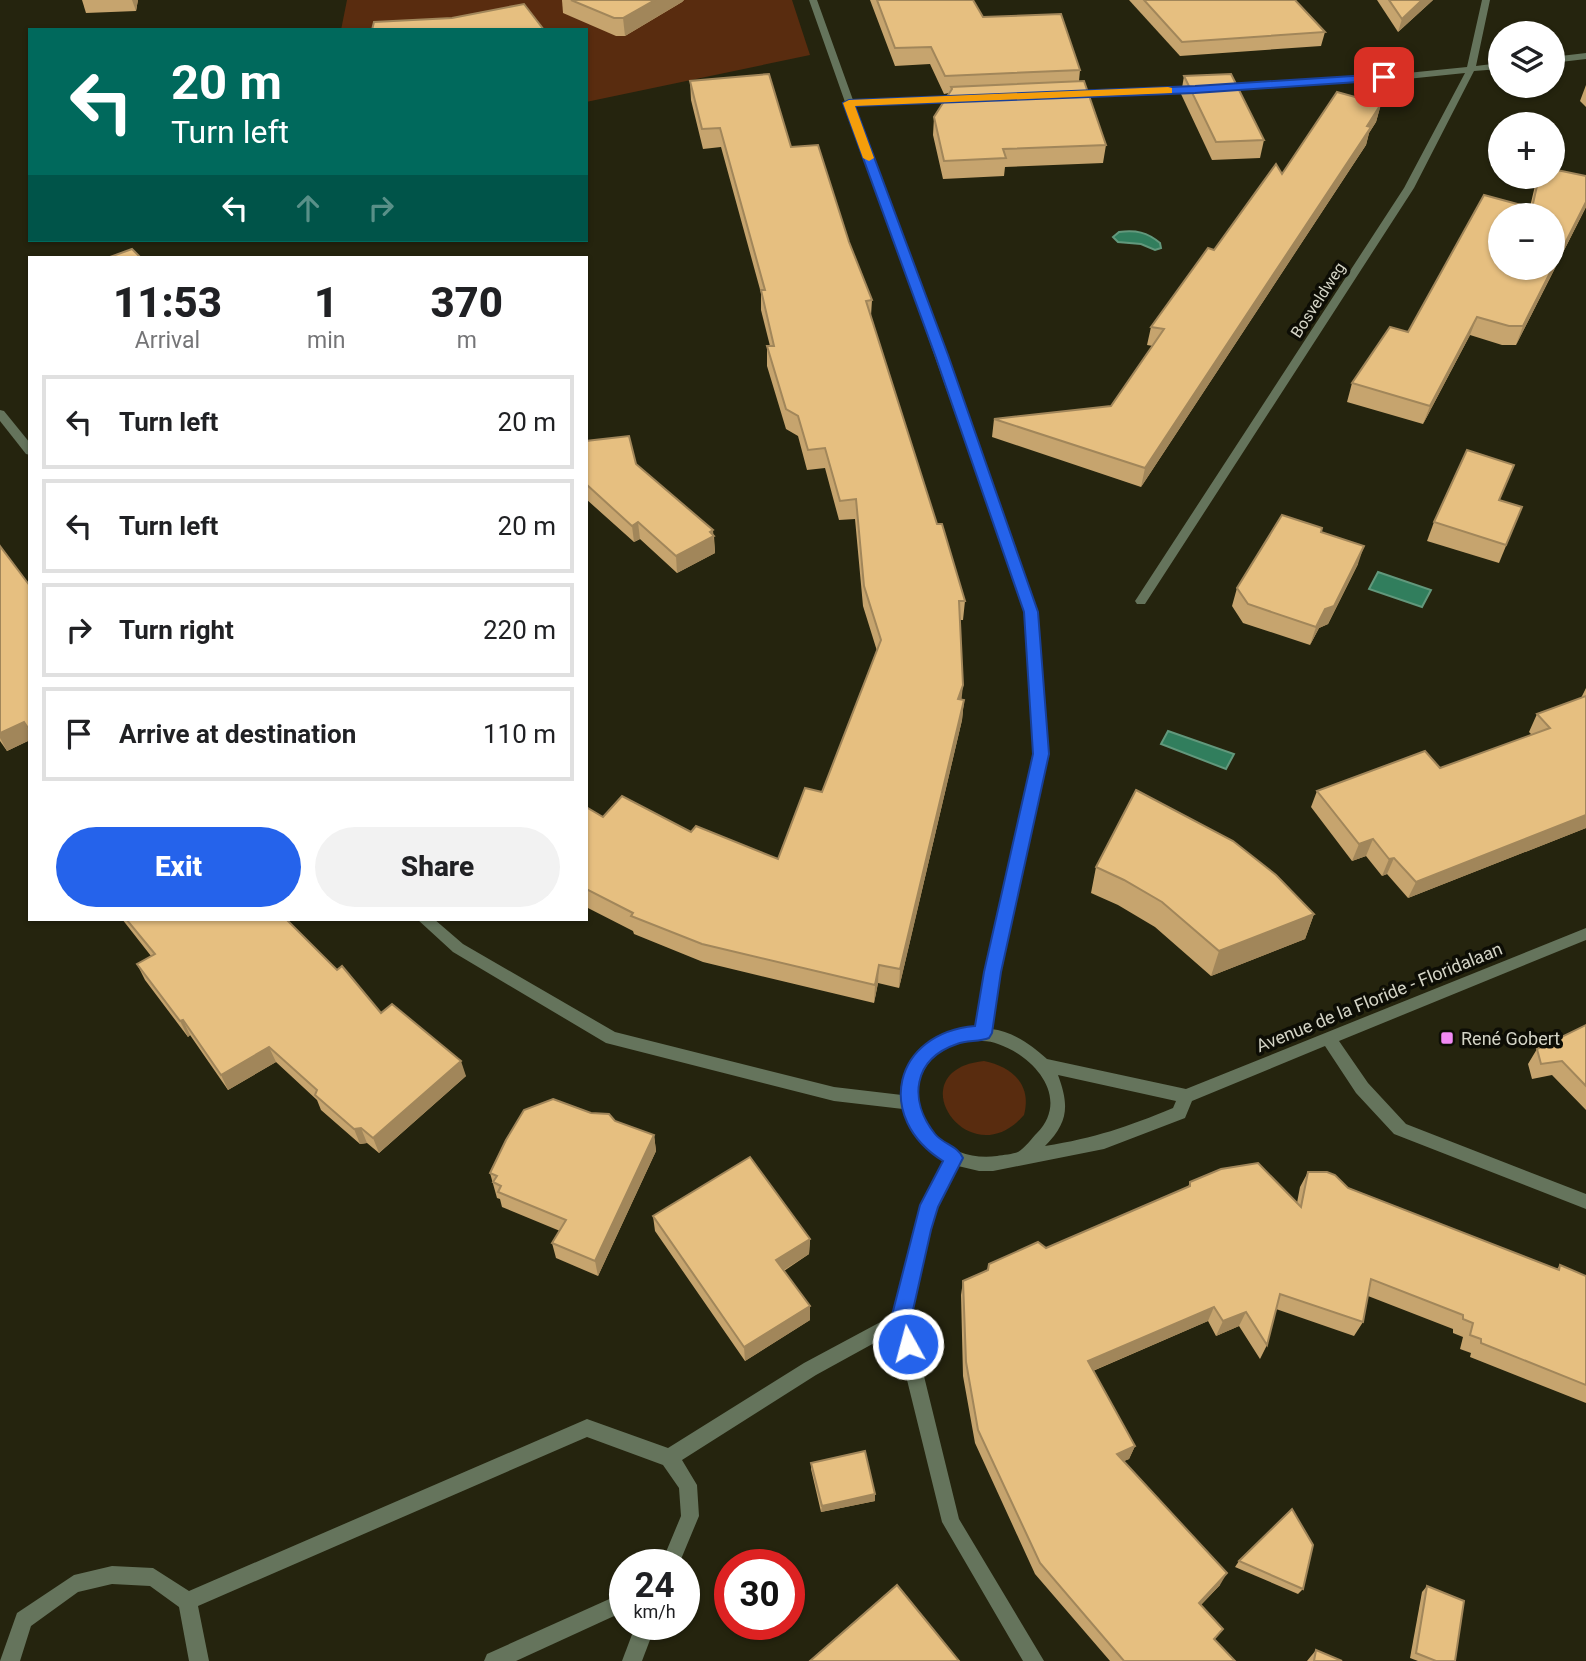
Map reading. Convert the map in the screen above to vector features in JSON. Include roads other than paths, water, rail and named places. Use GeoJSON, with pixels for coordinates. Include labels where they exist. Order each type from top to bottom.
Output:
{"type":"FeatureCollection","features":[{"type":"Feature","properties":{"kind":"street"},"geometry":{"type":"LineString","coordinates":[[813,0],[1031,612],[1041,754],[993,972],[983,1033]]}},
{"type":"Feature","properties":{"kind":"street","name":"Bosveldweg"},"geometry":{"type":"LineString","coordinates":[[1141,601],[1409,188],[1471,69],[1486,0]]}},
{"type":"Feature","properties":{"kind":"street"},"geometry":{"type":"LineString","coordinates":[[1565,58],[1586,56]]}},
{"type":"Feature","properties":{"kind":"street"},"geometry":{"type":"LineString","coordinates":[[1058,95],[1305,83],[1488,67]]}},
{"type":"Feature","properties":{"kind":"street"},"geometry":{"type":"LineString","coordinates":[[849,103],[975,98]]}},
{"type":"Feature","properties":{"kind":"street"},"geometry":{"type":"LineString","coordinates":[[0,414],[28,449]]}},
{"type":"Feature","properties":{"kind":"street"},"geometry":{"type":"LineString","coordinates":[[426,921],[458,948],[611,1038],[834,1094],[909,1103],[910,1080],[920,1060],[936,1045],[958,1035],[983,1033],[1007,1038],[1030,1049],[1047,1066],[1186,1096]]}},
{"type":"Feature","properties":{"kind":"street","name":"Avenue de la Floride - Floridalaan"},"geometry":{"type":"LineString","coordinates":[[909,1103],[916,1125],[932,1144],[954,1158],[977,1164],[1001,1164],[1023,1157],[1105,1142],[1178,1114],[1186,1096],[1586,934]]}},
{"type":"Feature","properties":{"kind":"street"},"geometry":{"type":"LineString","coordinates":[[1329,1039],[1362,1088],[1400,1129],[1586,1202]]}},
{"type":"Feature","properties":{"kind":"street","name":"Avenue de la Floride - Floridalaan"},"geometry":{"type":"LineString","coordinates":[[1023,1157],[1041,1145],[1054,1129],[1059,1109],[1057,1087],[1047,1066]]}},
{"type":"Feature","properties":{"kind":"street"},"geometry":{"type":"LineString","coordinates":[[954,1158],[929,1205],[901,1319],[951,1522],[1034,1661]]}},
{"type":"Feature","properties":{"kind":"street"},"geometry":{"type":"LineString","coordinates":[[669,1458],[810,1369],[901,1319]]}},
{"type":"Feature","properties":{"kind":"street"},"geometry":{"type":"LineString","coordinates":[[187,1601],[587,1428],[669,1458],[688,1485],[690,1516],[676,1549]]}},
{"type":"Feature","properties":{"kind":"street"},"geometry":{"type":"LineString","coordinates":[[10,1661],[24,1620],[74,1584],[112,1575],[153,1577],[187,1601],[199,1661]]}},
{"type":"Feature","properties":{"kind":"street"},"geometry":{"type":"LineString","coordinates":[[494,1661],[609,1608]]}},
{"type":"Feature","properties":{"kind":"street"},"geometry":{"type":"LineString","coordinates":[[632,1661],[640,1640]]}},
{"type":"Feature","properties":{"kind":"place","name":"René Gobert"},"geometry":{"type":"Point","coordinates":[1447,1038]}}]}
